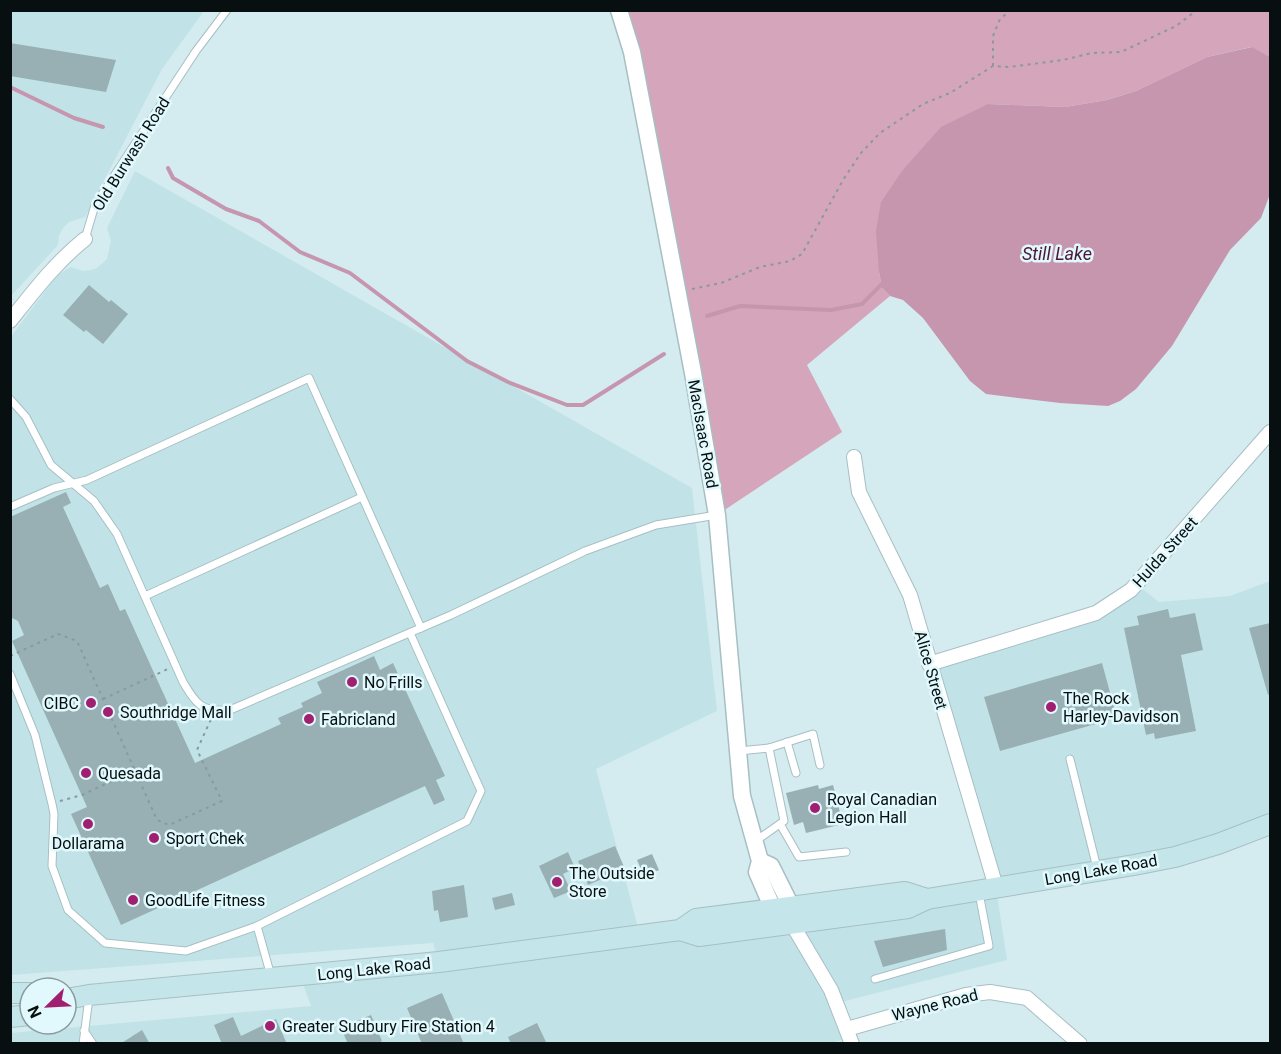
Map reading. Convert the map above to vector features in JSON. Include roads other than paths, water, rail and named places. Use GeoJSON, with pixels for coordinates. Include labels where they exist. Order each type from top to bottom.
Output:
{"type":"FeatureCollection","features":[{"type":"Feature","properties":{"kind":"main road","name":"Long Lake Road"},"geometry":{"type":"LineString","coordinates":[[78,997],[439,962],[680,930],[699,936],[785,913],[905,892],[927,899],[1175,857],[1218,844],[1270,824]]}},
{"type":"Feature","properties":{"kind":"street","name":"MacIsaac Road"},"geometry":{"type":"LineString","coordinates":[[619,10],[632,52],[693,373],[717,515],[742,796],[753,842],[760,861],[771,866],[785,913]]}},
{"type":"Feature","properties":{"kind":"street","name":"Old Burwash Road"},"geometry":{"type":"LineString","coordinates":[[10,321],[63,256],[85,239]]}},
{"type":"Feature","properties":{"kind":"street","name":"Hulda Street"},"geometry":{"type":"LineString","coordinates":[[929,664],[1096,613],[1122,597],[1131,590],[1270,432]]}},
{"type":"Feature","properties":{"kind":"street","name":"Alice Street"},"geometry":{"type":"LineString","coordinates":[[854,457],[859,492],[910,595],[987,889]]}},
{"type":"Feature","properties":{"kind":"street"},"geometry":{"type":"LineString","coordinates":[[785,913],[831,990],[852,1044]]}},
{"type":"Feature","properties":{"kind":"street","name":"Wayne Road"},"geometry":{"type":"LineString","coordinates":[[846,1029],[966,995],[990,992],[1028,998],[1080,1044]]}},
{"type":"Feature","properties":{"kind":"lane","name":"Old Burwash Road"},"geometry":{"type":"LineString","coordinates":[[85,239],[95,205],[196,51],[227,10]]}},
{"type":"Feature","properties":{"kind":"lane"},"geometry":{"type":"LineString","coordinates":[[10,507],[54,488],[87,480],[309,378],[421,628]]}},
{"type":"Feature","properties":{"kind":"lane"},"geometry":{"type":"LineString","coordinates":[[10,399],[26,417],[51,465],[94,501],[117,534],[176,665],[197,704],[214,711],[230,710],[410,633],[585,551],[656,525],[717,515]]}},
{"type":"Feature","properties":{"kind":"lane"},"geometry":{"type":"LineString","coordinates":[[146,596],[362,497]]}},
{"type":"Feature","properties":{"kind":"lane"},"geometry":{"type":"LineString","coordinates":[[10,674],[34,735],[52,804],[54,814],[52,866],[68,910],[105,943],[186,951],[257,926],[468,821],[481,791],[410,633]]}},
{"type":"Feature","properties":{"kind":"lane"},"geometry":{"type":"LineString","coordinates":[[739,751],[769,748],[813,735],[820,765]]}},
{"type":"Feature","properties":{"kind":"lane"},"geometry":{"type":"LineString","coordinates":[[787,742],[796,773]]}},
{"type":"Feature","properties":{"kind":"lane"},"geometry":{"type":"LineString","coordinates":[[753,842],[784,821],[769,748]]}},
{"type":"Feature","properties":{"kind":"lane"},"geometry":{"type":"LineString","coordinates":[[1070,759],[1098,871]]}},
{"type":"Feature","properties":{"kind":"lane"},"geometry":{"type":"LineString","coordinates":[[780,824],[799,857],[846,852]]}},
{"type":"Feature","properties":{"kind":"lane"},"geometry":{"type":"LineString","coordinates":[[875,979],[989,946],[987,889]]}},
{"type":"Feature","properties":{"kind":"lane"},"geometry":{"type":"LineString","coordinates":[[257,926],[272,979]]}},
{"type":"Feature","properties":{"kind":"lane"},"geometry":{"type":"LineString","coordinates":[[83,1044],[89,995]]}},
{"type":"Feature","properties":{"kind":"lane"},"geometry":{"type":"LineString","coordinates":[[84,1030],[93,1044]]}},
{"type":"Feature","properties":{"kind":"water","name":"Still Lake"},"geometry":{"type":"Polygon","coordinates":[[[1252,47],[1270,57],[1270,194],[1261,218],[1230,250],[1172,346],[1136,389],[1120,401],[1108,406],[986,394],[970,381],[923,318],[903,300],[890,296],[882,288],[876,231],[881,202],[902,171],[941,127],[988,104],[1065,107],[1107,100],[1136,91],[1207,57],[1252,47]]]}},
{"type":"Feature","properties":{"kind":"waterway"},"geometry":{"type":"LineString","coordinates":[[10,87],[74,118],[103,127]]}},
{"type":"Feature","properties":{"kind":"waterway"},"geometry":{"type":"LineString","coordinates":[[168,168],[173,178],[226,209],[259,221],[300,252],[350,273],[467,361],[508,382],[567,405],[583,405],[664,354]]}},
{"type":"Feature","properties":{"kind":"waterway"},"geometry":{"type":"LineString","coordinates":[[707,316],[740,306],[831,310],[862,304],[882,284]]}},
{"type":"Feature","properties":{"kind":"place","name":"No Frills"},"geometry":{"type":"Point","coordinates":[352,682]}},
{"type":"Feature","properties":{"kind":"place","name":"CIBC"},"geometry":{"type":"Point","coordinates":[91,703]}},
{"type":"Feature","properties":{"kind":"place","name":"The Rock Harley-Davidson"},"geometry":{"type":"Point","coordinates":[1051,707]}},
{"type":"Feature","properties":{"kind":"place","name":"Southridge Mall"},"geometry":{"type":"Point","coordinates":[108,712]}},
{"type":"Feature","properties":{"kind":"place","name":"Fabricland"},"geometry":{"type":"Point","coordinates":[309,719]}},
{"type":"Feature","properties":{"kind":"place","name":"Quesada"},"geometry":{"type":"Point","coordinates":[86,773]}},
{"type":"Feature","properties":{"kind":"place","name":"Royal Canadian Legion Hall"},"geometry":{"type":"Point","coordinates":[815,808]}},
{"type":"Feature","properties":{"kind":"place","name":"Dollarama"},"geometry":{"type":"Point","coordinates":[88,824]}},
{"type":"Feature","properties":{"kind":"place","name":"Sport Chek"},"geometry":{"type":"Point","coordinates":[154,838]}},
{"type":"Feature","properties":{"kind":"place","name":"The Outside Store"},"geometry":{"type":"Point","coordinates":[557,882]}},
{"type":"Feature","properties":{"kind":"place","name":"GoodLife Fitness"},"geometry":{"type":"Point","coordinates":[133,900]}},
{"type":"Feature","properties":{"kind":"place","name":"Greater Sudbury Fire Station 4"},"geometry":{"type":"Point","coordinates":[270,1026]}}]}
